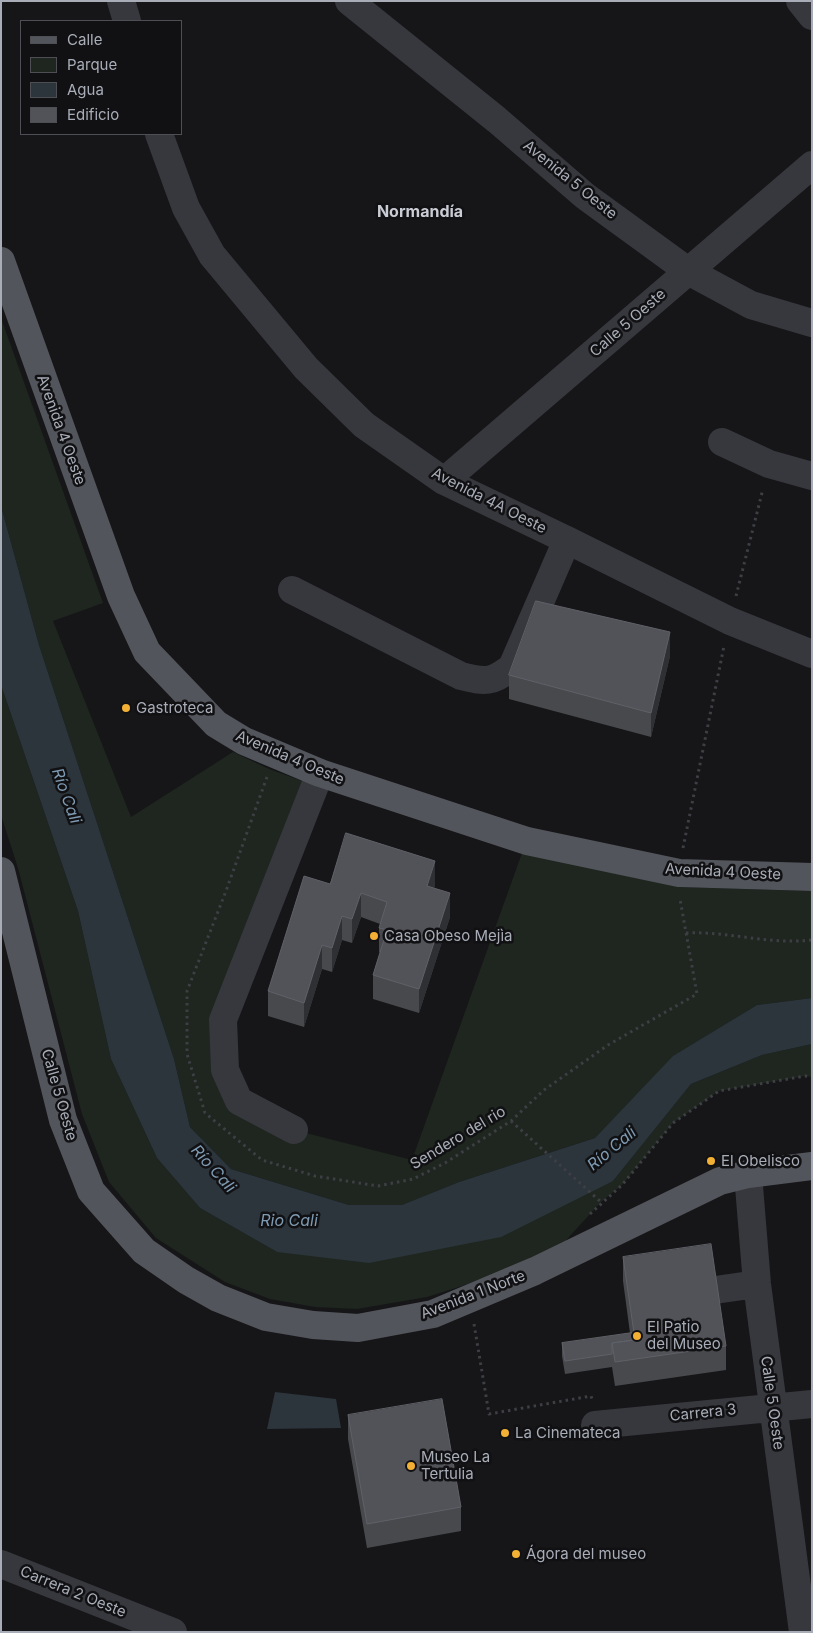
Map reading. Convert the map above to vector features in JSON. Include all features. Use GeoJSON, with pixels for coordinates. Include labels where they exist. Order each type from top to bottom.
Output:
{"type":"FeatureCollection","features":[{"type":"Feature","properties":{"kind":"main road","name":"Avenida 4 Oeste"},"geometry":{"type":"LineString","coordinates":[[1,261],[121,596],[147,652],[216,724],[244,741],[320,774],[527,841],[679,873],[812,877]]}},
{"type":"Feature","properties":{"kind":"main road","name":"Calle 5 Oeste"},"geometry":{"type":"LineString","coordinates":[[1,870],[63,1120],[91,1191],[144,1251],[186,1280]]}},
{"type":"Feature","properties":{"kind":"main road","name":"Avenida 1 Norte"},"geometry":{"type":"LineString","coordinates":[[186,1280],[218,1298],[266,1317],[313,1325],[358,1328],[432,1314],[468,1300],[535,1271],[720,1181],[748,1174],[812,1166]]}},
{"type":"Feature","properties":{"kind":"street"},"geometry":{"type":"LineString","coordinates":[[121,1],[127,20]]}},
{"type":"Feature","properties":{"kind":"street","name":"Avenida 5 Oeste"},"geometry":{"type":"LineString","coordinates":[[349,1],[497,120],[585,196],[688,271],[751,304],[812,323]]}},
{"type":"Feature","properties":{"kind":"street"},"geometry":{"type":"LineString","coordinates":[[800,1],[812,16]]}},
{"type":"Feature","properties":{"kind":"street","name":"Avenida 4A Oeste"},"geometry":{"type":"LineString","coordinates":[[159,135],[186,208],[212,255],[306,368],[364,425],[444,481],[730,621],[812,654]]}},
{"type":"Feature","properties":{"kind":"street","name":"Calle 5 Oeste"},"geometry":{"type":"LineString","coordinates":[[444,481],[812,165]]}},
{"type":"Feature","properties":{"kind":"street"},"geometry":{"type":"LineString","coordinates":[[722,442],[769,464],[812,476]]}},
{"type":"Feature","properties":{"kind":"street"},"geometry":{"type":"LineString","coordinates":[[292,590],[461,676],[481,681],[498,679],[512,667],[567,540]]}},
{"type":"Feature","properties":{"kind":"street"},"geometry":{"type":"LineString","coordinates":[[294,1130],[239,1101],[226,1070],[224,1020],[320,774]]}},
{"type":"Feature","properties":{"kind":"street","name":"Calle 5 Oeste"},"geometry":{"type":"LineString","coordinates":[[748,1174],[756,1284],[803,1632]]}},
{"type":"Feature","properties":{"kind":"street"},"geometry":{"type":"LineString","coordinates":[[715,1290],[756,1284]]}},
{"type":"Feature","properties":{"kind":"street","name":"Carrera 3"},"geometry":{"type":"LineString","coordinates":[[594,1424],[773,1406],[812,1404]]}},
{"type":"Feature","properties":{"kind":"street","name":"Carrera 2 Oeste"},"geometry":{"type":"LineString","coordinates":[[1,1564],[173,1632]]}},
{"type":"Feature","properties":{"kind":"path"},"geometry":{"type":"LineString","coordinates":[[681,856],[702,755]]}},
{"type":"Feature","properties":{"kind":"path","name":"Sendero del rio"},"geometry":{"type":"LineString","coordinates":[[269,769],[226,891],[187,990],[187,1054],[205,1113],[262,1160],[315,1176],[378,1186],[413,1179],[445,1163],[511,1121],[544,1090],[608,1045],[697,994],[686,933]]}},
{"type":"Feature","properties":{"kind":"path"},"geometry":{"type":"LineString","coordinates":[[680,896],[686,933],[704,932],[773,942],[812,940]]}},
{"type":"Feature","properties":{"kind":"path"},"geometry":{"type":"LineString","coordinates":[[589,1215],[601,1202],[622,1185],[673,1123],[719,1091],[805,1076],[812,1077]]}},
{"type":"Feature","properties":{"kind":"path"},"geometry":{"type":"LineString","coordinates":[[511,1121],[601,1202]]}},
{"type":"Feature","properties":{"kind":"path"},"geometry":{"type":"LineString","coordinates":[[473,1316],[489,1414],[591,1396]]}},
{"type":"Feature","properties":{"kind":"green space"},"geometry":{"type":"Polygon","coordinates":[[[1,318],[103,603],[53,621],[131,817],[233,752],[269,769],[316,786],[223,1020],[239,1101],[294,1130],[412,1160],[522,853],[678,887],[812,891],[812,998],[757,1005],[674,1056],[595,1138],[459,1182],[403,1205],[349,1205],[231,1169],[190,1127],[174,1059],[39,645],[1,506],[1,318]]]}},
{"type":"Feature","properties":{"kind":"green space"},"geometry":{"type":"Polygon","coordinates":[[[1,685],[78,911],[111,1059],[157,1158],[200,1208],[277,1252],[613,1181],[691,1084],[762,1055],[812,1044],[812,1077],[805,1076],[719,1091],[673,1123],[622,1185],[601,1202],[558,1249],[462,1286],[427,1297],[357,1309],[315,1307],[270,1299],[225,1282],[156,1238],[109,1182],[82,1114],[18,868],[1,815],[1,685]]]}},
{"type":"Feature","properties":{"kind":"water","name":"Rio Cali"},"geometry":{"type":"Polygon","coordinates":[[[1,506],[39,645],[174,1059],[190,1127],[231,1169],[349,1205],[402,1205],[459,1182],[595,1138],[673,1056],[757,1005],[812,998],[812,1044],[762,1055],[691,1084],[613,1181],[501,1237],[369,1263],[277,1252],[200,1208],[157,1158],[111,1059],[78,911],[1,685],[1,506]]]}},
{"type":"Feature","properties":{"kind":"water"},"geometry":{"type":"Polygon","coordinates":[[[275,1392],[336,1399],[341,1428],[267,1429],[275,1392]]]}},
{"type":"Feature","properties":{"kind":"building"},"geometry":{"type":"Polygon","coordinates":[[[536,601],[670,632],[651,713],[509,675],[536,601]]]}},
{"type":"Feature","properties":{"kind":"building"},"geometry":{"type":"Polygon","coordinates":[[[346,833],[435,861],[427,886],[450,893],[419,989],[373,975],[387,930],[379,928],[387,902],[361,893],[352,919],[342,916],[332,948],[322,945],[304,1003],[268,991],[304,876],[330,884],[346,833]]]}},
{"type":"Feature","properties":{"kind":"building"},"geometry":{"type":"Polygon","coordinates":[[[711,1244],[726,1346],[615,1362],[612,1343],[635,1340],[623,1257],[711,1244]]]}},
{"type":"Feature","properties":{"kind":"building"},"geometry":{"type":"Polygon","coordinates":[[[632,1333],[633,1340],[612,1343],[612,1354],[565,1361],[562,1343],[632,1333]]]}},
{"type":"Feature","properties":{"kind":"building"},"geometry":{"type":"Polygon","coordinates":[[[442,1399],[461,1507],[367,1524],[348,1415],[442,1399]]]}},
{"type":"Feature","properties":{"kind":"place","name":"Gastroteca"},"geometry":{"type":"Point","coordinates":[126,708]}},
{"type":"Feature","properties":{"kind":"place","name":"Casa Obeso Mejìa"},"geometry":{"type":"Point","coordinates":[374,936]}},
{"type":"Feature","properties":{"kind":"place","name":"El Obelisco"},"geometry":{"type":"Point","coordinates":[711,1161]}},
{"type":"Feature","properties":{"kind":"place","name":"El Patio del Museo"},"geometry":{"type":"Point","coordinates":[637,1336]}},
{"type":"Feature","properties":{"kind":"place","name":"La Cinemateca"},"geometry":{"type":"Point","coordinates":[505,1433]}},
{"type":"Feature","properties":{"kind":"place","name":"Museo La Tertulia"},"geometry":{"type":"Point","coordinates":[411,1466]}},
{"type":"Feature","properties":{"kind":"place","name":"Ágora del museo"},"geometry":{"type":"Point","coordinates":[516,1554]}},
{"type":"Feature","properties":{"kind":"district","name":"Normandía"},"geometry":{"type":"Point","coordinates":[420,212]}},
{"type":"Feature","properties":{"kind":"water label","name":"Río Cali"},"geometry":{"type":"Point","coordinates":[66,796]}},
{"type":"Feature","properties":{"kind":"water label","name":"Río Cali"},"geometry":{"type":"Point","coordinates":[612,1149]}},
{"type":"Feature","properties":{"kind":"water label","name":"Río Cali"},"geometry":{"type":"Point","coordinates":[213,1169]}}]}
